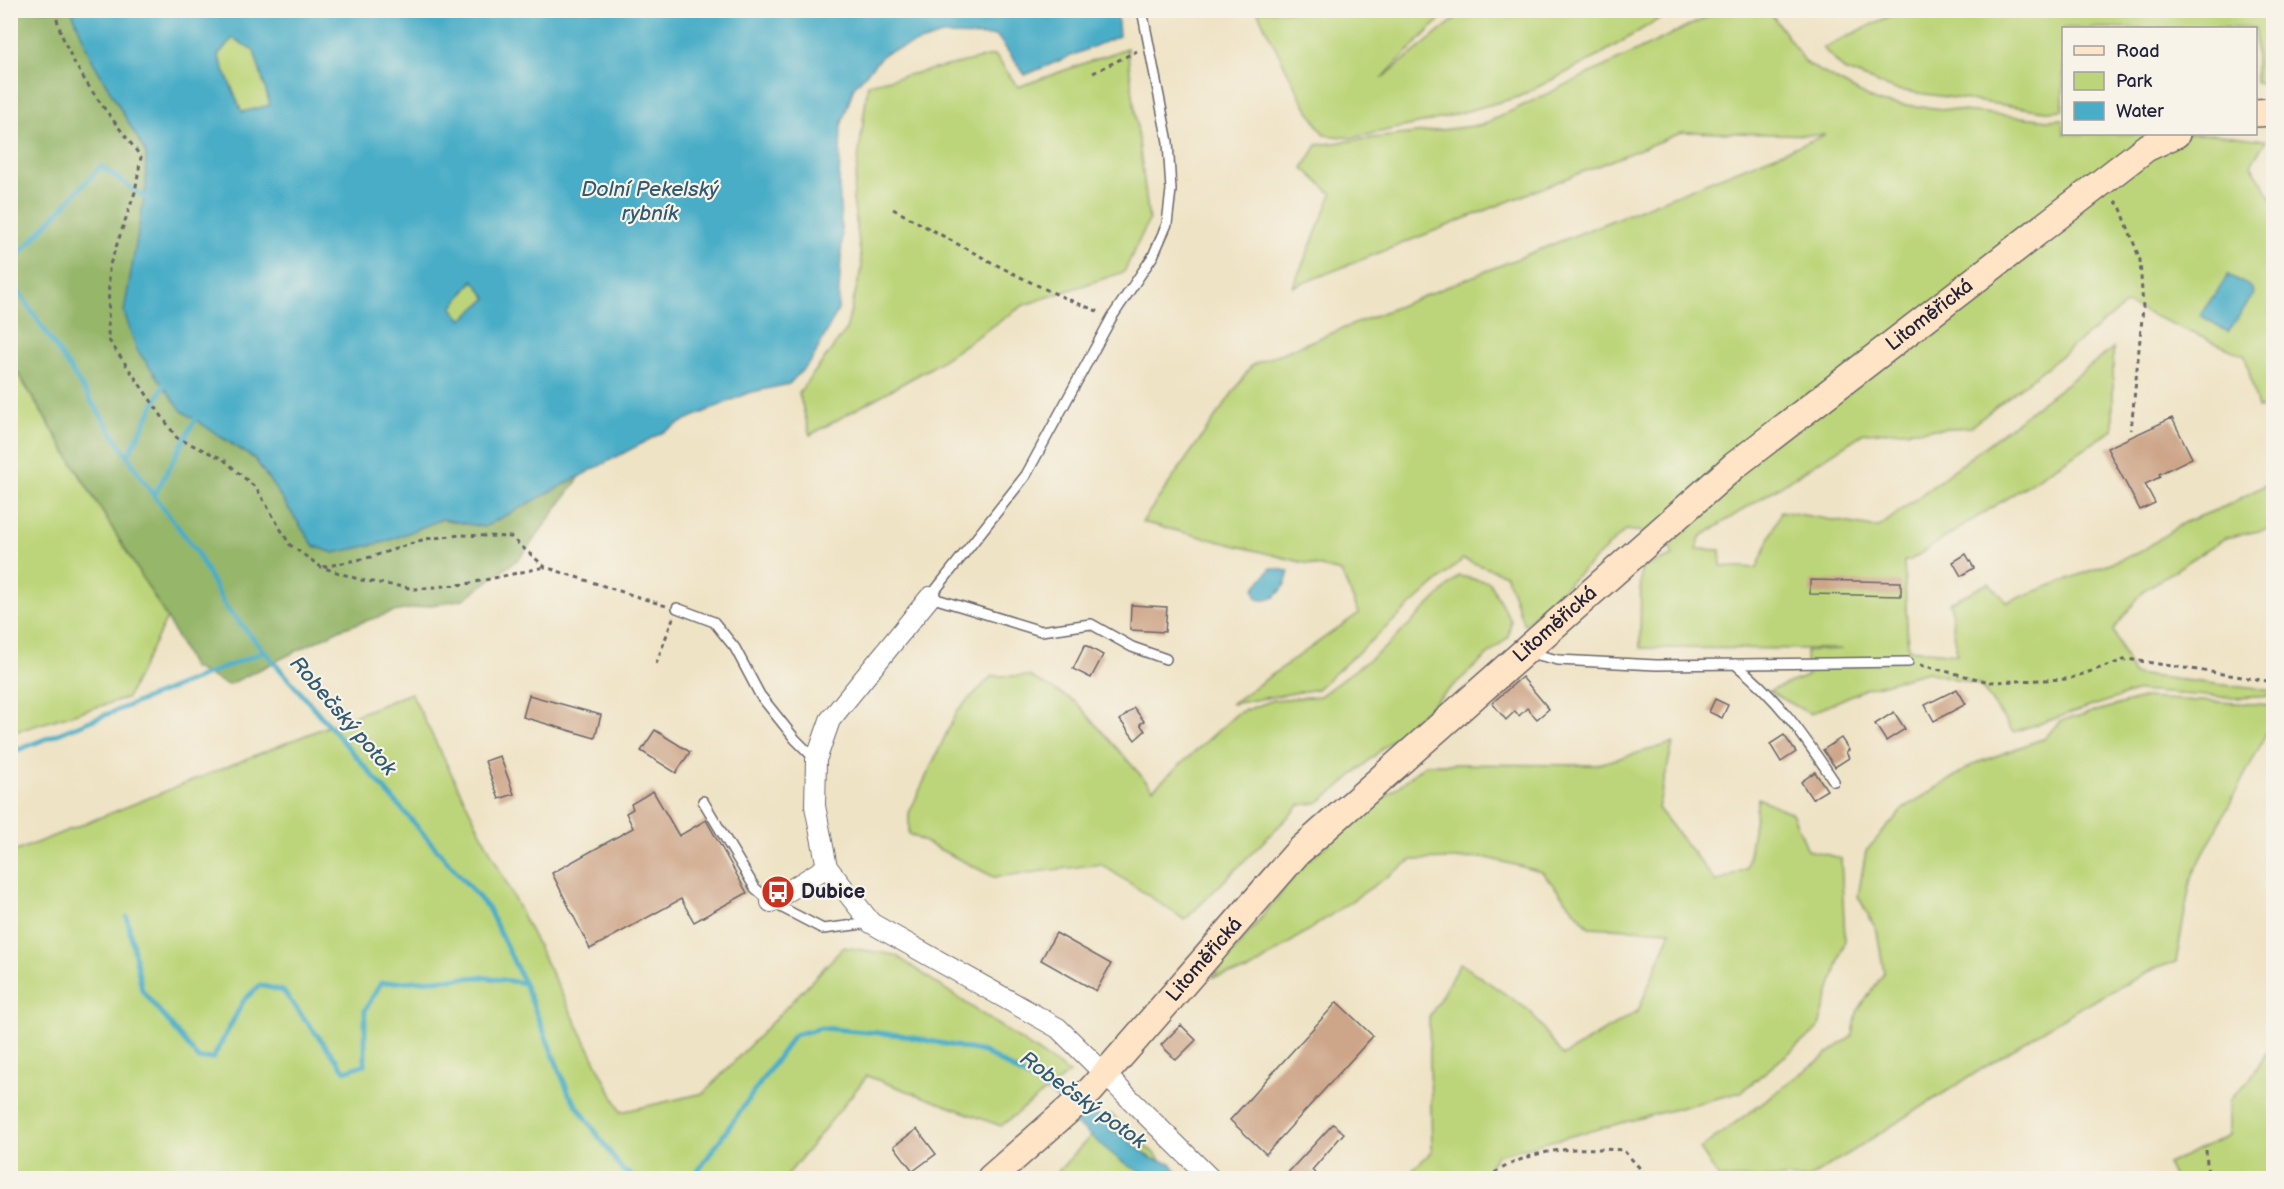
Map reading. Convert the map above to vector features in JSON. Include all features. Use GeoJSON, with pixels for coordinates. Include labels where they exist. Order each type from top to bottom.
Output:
{"type":"FeatureCollection","features":[{"type":"Feature","properties":{"kind":"street"},"geometry":{"type":"LineString","coordinates":[[2257,113],[2274,112]]}},
{"type":"Feature","properties":{"kind":"street","name":"Litoměřická"},"geometry":{"type":"LineString","coordinates":[[991,1179],[1098,1083],[1297,853],[1734,466],[2146,148],[2174,135]]}},
{"type":"Feature","properties":{"kind":"street"},"geometry":{"type":"LineString","coordinates":[[930,597],[830,720],[816,760],[815,806],[827,867],[871,923],[1058,1028],[1098,1083],[1210,1179]]}},
{"type":"Feature","properties":{"kind":"street"},"geometry":{"type":"LineString","coordinates":[[771,902],[827,867]]}},
{"type":"Feature","properties":{"kind":"lane"},"geometry":{"type":"LineString","coordinates":[[1142,10],[1168,142],[1171,190],[1167,224],[1153,256],[1113,317],[1026,475],[930,597],[1041,631],[1091,624],[1132,647],[1167,659]]}},
{"type":"Feature","properties":{"kind":"lane"},"geometry":{"type":"LineString","coordinates":[[677,608],[714,622],[735,648],[760,695],[795,739],[816,760]]}},
{"type":"Feature","properties":{"kind":"lane"},"geometry":{"type":"LineString","coordinates":[[1524,652],[1558,660],[1656,665],[1908,662]]}},
{"type":"Feature","properties":{"kind":"lane"},"geometry":{"type":"LineString","coordinates":[[1735,664],[1760,684],[1787,712],[1834,781]]}},
{"type":"Feature","properties":{"kind":"lane"},"geometry":{"type":"LineString","coordinates":[[703,801],[755,888],[771,902],[823,929],[871,923]]}},
{"type":"Feature","properties":{"kind":"path"},"geometry":{"type":"LineString","coordinates":[[55,10],[58,27],[79,70],[141,157],[135,192],[109,267],[108,339],[177,438],[223,459],[256,489],[290,545],[321,567],[361,580],[415,589],[466,584],[545,567]]}},
{"type":"Feature","properties":{"kind":"path"},"geometry":{"type":"LineString","coordinates":[[1093,73],[1149,45]]}},
{"type":"Feature","properties":{"kind":"path"},"geometry":{"type":"LineString","coordinates":[[2098,185],[2120,206],[2139,260],[2143,308],[2131,430]]}},
{"type":"Feature","properties":{"kind":"path"},"geometry":{"type":"LineString","coordinates":[[893,209],[1056,295],[1113,317]]}},
{"type":"Feature","properties":{"kind":"path"},"geometry":{"type":"LineString","coordinates":[[321,567],[371,557],[424,539],[492,535],[511,537],[545,567],[648,602],[677,608],[656,664]]}},
{"type":"Feature","properties":{"kind":"path"},"geometry":{"type":"LineString","coordinates":[[1908,662],[1990,682],[2068,679],[2127,659],[2274,682]]}},
{"type":"Feature","properties":{"kind":"path"},"geometry":{"type":"LineString","coordinates":[[1487,1179],[1506,1165],[1531,1154],[1579,1147],[1623,1150],[1649,1179]]}},
{"type":"Feature","properties":{"kind":"path"},"geometry":{"type":"LineString","coordinates":[[2206,1150],[2208,1179]]}},
{"type":"Feature","properties":{"kind":"green space"},"geometry":{"type":"Polygon","coordinates":[[[1722,10],[1769,11],[1807,64],[1877,102],[2049,120],[2062,119],[2062,135],[2224,135],[2266,140],[2251,165],[2273,200],[2273,410],[2258,408],[2245,356],[2127,304],[1970,427],[1864,433],[1700,537],[1697,549],[1720,550],[1721,566],[1757,568],[1781,511],[1878,528],[2113,348],[2113,430],[1909,561],[1904,561],[1908,649],[1957,654],[1950,602],[1989,583],[2007,602],[2140,552],[2183,523],[2226,506],[2273,481],[2273,528],[2225,538],[2144,590],[2113,630],[2133,674],[2273,691],[2273,696],[2236,698],[2138,691],[2013,732],[1980,685],[1927,672],[1865,689],[1810,714],[1769,691],[1807,676],[1806,651],[1842,649],[1640,648],[1641,568],[1673,556],[1668,540],[1672,535],[1626,530],[1524,625],[1506,575],[1463,559],[1317,689],[1231,704],[1359,613],[1341,572],[1142,522],[1252,365],[1825,135],[1683,132],[1293,287],[1332,194],[1303,168],[1317,145],[1482,125],[1722,10]]]}},
{"type":"Feature","properties":{"kind":"green space"},"geometry":{"type":"Polygon","coordinates":[[[1902,10],[2273,11],[2273,82],[2257,83],[2257,27],[2062,27],[2062,110],[2046,111],[1897,90],[1844,70],[1823,48],[1902,10]]]}},
{"type":"Feature","properties":{"kind":"green space"},"geometry":{"type":"Polygon","coordinates":[[[11,11],[72,11],[91,58],[146,153],[146,187],[137,247],[219,436],[255,459],[314,546],[334,553],[385,542],[442,519],[484,527],[582,474],[521,557],[464,599],[393,612],[341,629],[228,685],[192,667],[167,618],[11,361],[11,11]]]}},
{"type":"Feature","properties":{"kind":"green space"},"geometry":{"type":"Polygon","coordinates":[[[1257,11],[1448,11],[1381,79],[1465,11],[1672,11],[1593,59],[1518,97],[1431,121],[1352,138],[1324,135],[1301,98],[1257,11]]]}},
{"type":"Feature","properties":{"kind":"green space"},"geometry":{"type":"Polygon","coordinates":[[[233,37],[254,50],[271,105],[242,112],[218,55],[233,37]]]}},
{"type":"Feature","properties":{"kind":"green space"},"geometry":{"type":"Polygon","coordinates":[[[1127,48],[1149,220],[1124,272],[1024,305],[932,367],[810,435],[799,393],[846,330],[862,266],[853,199],[868,84],[995,55],[1018,87],[1127,48]]]}},
{"type":"Feature","properties":{"kind":"green space"},"geometry":{"type":"Polygon","coordinates":[[[474,280],[487,298],[463,320],[451,309],[474,280]]]}},
{"type":"Feature","properties":{"kind":"green space"},"geometry":{"type":"Polygon","coordinates":[[[10,361],[167,618],[127,698],[11,733],[10,361]]]}},
{"type":"Feature","properties":{"kind":"green space"},"geometry":{"type":"Polygon","coordinates":[[[1459,576],[1489,582],[1511,621],[1508,637],[1338,788],[1317,803],[1300,805],[1185,920],[1101,864],[994,877],[909,834],[909,813],[957,711],[992,676],[1029,676],[1076,702],[1153,789],[1238,713],[1274,700],[1320,696],[1387,646],[1459,576]]]}},
{"type":"Feature","properties":{"kind":"green space"},"geometry":{"type":"Polygon","coordinates":[[[411,693],[621,1112],[704,1093],[844,947],[895,955],[1069,1073],[1001,1126],[867,1076],[785,1178],[11,1178],[11,853],[411,693]]]}},
{"type":"Feature","properties":{"kind":"green space"},"geometry":{"type":"Polygon","coordinates":[[[2143,698],[2273,705],[2273,721],[2191,878],[2176,962],[2156,968],[2074,1011],[1809,1178],[1719,1178],[1700,1149],[1853,1035],[1857,1012],[1884,973],[1877,931],[1858,896],[1866,851],[1903,809],[1974,764],[2045,738],[2060,721],[2143,698]]]}},
{"type":"Feature","properties":{"kind":"green space"},"geometry":{"type":"Polygon","coordinates":[[[1673,743],[1658,808],[1716,882],[1747,868],[1758,798],[1792,813],[1808,850],[1841,858],[1845,940],[1818,1029],[1741,1092],[1497,1155],[1481,1178],[1405,1178],[1432,1151],[1429,1018],[1460,963],[1530,1011],[1563,1056],[1638,1011],[1671,931],[1589,927],[1542,872],[1488,858],[1412,860],[1248,971],[1213,977],[1307,861],[1426,764],[1595,765],[1673,743]]]}},
{"type":"Feature","properties":{"kind":"green space"},"geometry":{"type":"Polygon","coordinates":[[[2273,1043],[2273,1178],[2175,1178],[2167,1164],[2229,1135],[2229,1101],[2250,1079],[2273,1043]]]}},
{"type":"Feature","properties":{"kind":"green space"},"geometry":{"type":"Polygon","coordinates":[[[1111,1114],[1181,1178],[1052,1178],[1111,1114]]]}},
{"type":"Feature","properties":{"kind":"water","name":"Dolní Pekelský rybník"},"geometry":{"type":"Polygon","coordinates":[[[1117,10],[1119,36],[1025,75],[997,36],[942,35],[885,53],[854,87],[841,126],[839,185],[842,240],[838,310],[812,360],[789,384],[748,393],[686,420],[484,527],[442,519],[385,542],[334,553],[314,546],[255,459],[182,411],[137,350],[124,312],[146,187],[146,153],[91,58],[72,11],[1117,10]],[[233,38],[218,55],[242,112],[270,105],[254,51],[233,38]],[[473,280],[452,308],[462,320],[487,298],[473,280]]]}},
{"type":"Feature","properties":{"kind":"water"},"geometry":{"type":"Polygon","coordinates":[[[2228,275],[2251,287],[2254,294],[2228,332],[2200,315],[2228,275]]]}},
{"type":"Feature","properties":{"kind":"water"},"geometry":{"type":"Polygon","coordinates":[[[1271,568],[1289,571],[1283,588],[1275,597],[1257,599],[1254,589],[1271,568]]]}},
{"type":"Feature","properties":{"kind":"water"},"geometry":{"type":"Polygon","coordinates":[[[1090,1107],[1110,1127],[1153,1159],[1171,1163],[1181,1178],[1146,1173],[1121,1161],[1073,1122],[1090,1107]]]}},
{"type":"Feature","properties":{"kind":"building"},"geometry":{"type":"Polygon","coordinates":[[[2172,418],[2192,458],[2159,474],[2160,477],[2145,484],[2155,503],[2140,510],[2107,448],[2172,418]]]}},
{"type":"Feature","properties":{"kind":"building"},"geometry":{"type":"Polygon","coordinates":[[[1966,554],[1974,568],[1961,576],[1953,562],[1966,554]]]}},
{"type":"Feature","properties":{"kind":"building"},"geometry":{"type":"Polygon","coordinates":[[[1810,580],[1901,582],[1901,596],[1810,594],[1810,580]]]}},
{"type":"Feature","properties":{"kind":"building"},"geometry":{"type":"Polygon","coordinates":[[[1131,605],[1167,607],[1165,632],[1130,630],[1131,605]]]}},
{"type":"Feature","properties":{"kind":"building"},"geometry":{"type":"Polygon","coordinates":[[[1085,645],[1103,655],[1091,678],[1073,669],[1085,645]]]}},
{"type":"Feature","properties":{"kind":"building"},"geometry":{"type":"Polygon","coordinates":[[[1522,677],[1549,709],[1537,719],[1527,708],[1519,716],[1515,711],[1506,720],[1492,703],[1522,677]]]}},
{"type":"Feature","properties":{"kind":"building"},"geometry":{"type":"Polygon","coordinates":[[[1957,689],[1966,704],[1934,721],[1925,705],[1957,689]]]}},
{"type":"Feature","properties":{"kind":"building"},"geometry":{"type":"Polygon","coordinates":[[[529,695],[601,715],[595,738],[523,717],[529,695]]]}},
{"type":"Feature","properties":{"kind":"building"},"geometry":{"type":"Polygon","coordinates":[[[1715,699],[1728,705],[1722,718],[1709,712],[1715,699]]]}},
{"type":"Feature","properties":{"kind":"building"},"geometry":{"type":"Polygon","coordinates":[[[1134,708],[1144,721],[1140,724],[1145,731],[1135,740],[1120,720],[1134,708]]]}},
{"type":"Feature","properties":{"kind":"building"},"geometry":{"type":"Polygon","coordinates":[[[1894,712],[1905,729],[1886,741],[1875,724],[1894,712]]]}},
{"type":"Feature","properties":{"kind":"building"},"geometry":{"type":"Polygon","coordinates":[[[655,730],[690,752],[676,773],[641,751],[655,730]]]}},
{"type":"Feature","properties":{"kind":"building"},"geometry":{"type":"Polygon","coordinates":[[[1784,735],[1796,752],[1781,762],[1770,744],[1784,735]]]}},
{"type":"Feature","properties":{"kind":"building"},"geometry":{"type":"Polygon","coordinates":[[[1841,738],[1849,750],[1846,752],[1849,758],[1835,767],[1823,750],[1841,738]]]}},
{"type":"Feature","properties":{"kind":"building"},"geometry":{"type":"Polygon","coordinates":[[[500,756],[514,794],[499,799],[485,761],[500,756]]]}},
{"type":"Feature","properties":{"kind":"building"},"geometry":{"type":"Polygon","coordinates":[[[1815,772],[1827,790],[1812,799],[1801,782],[1815,772]]]}},
{"type":"Feature","properties":{"kind":"building"},"geometry":{"type":"Polygon","coordinates":[[[653,791],[679,836],[706,820],[747,893],[694,922],[681,899],[590,949],[552,873],[633,828],[626,813],[633,809],[631,804],[653,791]]]}},
{"type":"Feature","properties":{"kind":"building"},"geometry":{"type":"Polygon","coordinates":[[[1056,933],[1111,964],[1096,991],[1041,960],[1056,933]]]}},
{"type":"Feature","properties":{"kind":"building"},"geometry":{"type":"Polygon","coordinates":[[[1337,1002],[1373,1036],[1266,1154],[1230,1120],[1337,1002]]]}},
{"type":"Feature","properties":{"kind":"building"},"geometry":{"type":"Polygon","coordinates":[[[1181,1025],[1196,1040],[1176,1060],[1161,1045],[1181,1025]]]}},
{"type":"Feature","properties":{"kind":"building"},"geometry":{"type":"Polygon","coordinates":[[[1333,1124],[1344,1133],[1312,1170],[1320,1179],[1282,1179],[1333,1124]]]}},
{"type":"Feature","properties":{"kind":"building"},"geometry":{"type":"Polygon","coordinates":[[[917,1129],[936,1154],[913,1171],[894,1146],[917,1129]]]}},
{"type":"Feature","properties":{"kind":"waterway"},"geometry":{"type":"LineString","coordinates":[[10,264],[101,166],[148,200]]}},
{"type":"Feature","properties":{"kind":"waterway","name":"Robečský potok"},"geometry":{"type":"LineString","coordinates":[[10,278],[154,496],[195,549],[226,607],[488,908],[524,983],[569,1094],[623,1171],[638,1178]]}},
{"type":"Feature","properties":{"kind":"waterway"},"geometry":{"type":"LineString","coordinates":[[128,456],[166,381]]}},
{"type":"Feature","properties":{"kind":"waterway"},"geometry":{"type":"LineString","coordinates":[[154,496],[197,416]]}},
{"type":"Feature","properties":{"kind":"waterway"},"geometry":{"type":"LineString","coordinates":[[10,753],[263,652]]}},
{"type":"Feature","properties":{"kind":"waterway"},"geometry":{"type":"LineString","coordinates":[[127,917],[142,990],[199,1059],[213,1058],[244,1000],[260,985],[283,991],[345,1071],[365,1064],[365,1010],[381,983],[481,977],[524,983]]}},
{"type":"Feature","properties":{"kind":"waterway","name":"Robečský potok"},"geometry":{"type":"LineString","coordinates":[[693,1178],[794,1035],[821,1028],[901,1035],[984,1052],[1048,1090],[1064,1103]]}},
{"type":"Feature","properties":{"kind":"place","name":"Dubice"},"geometry":{"type":"Point","coordinates":[778,892]}}]}
